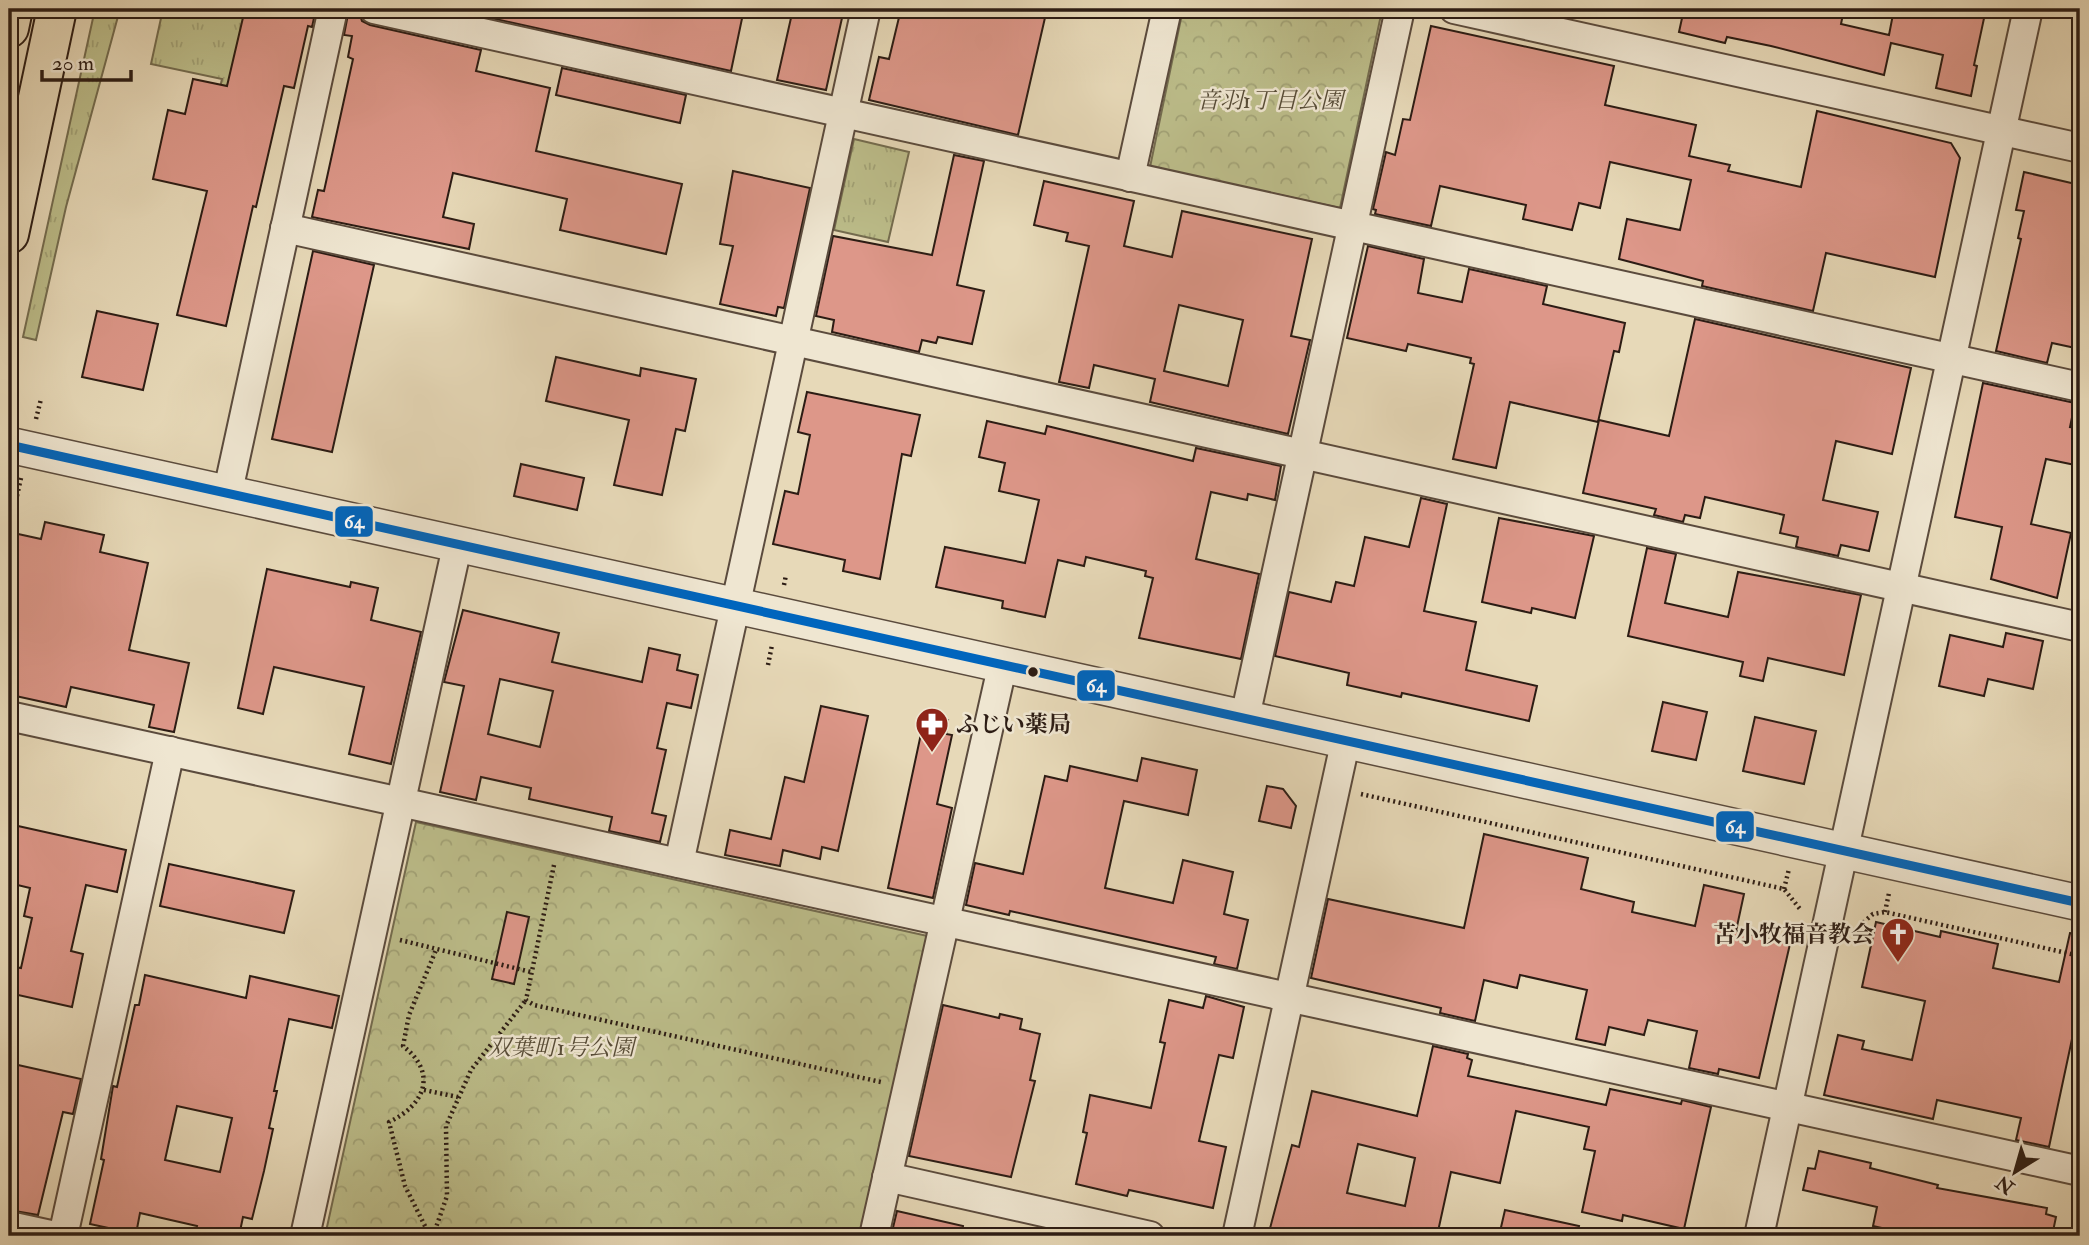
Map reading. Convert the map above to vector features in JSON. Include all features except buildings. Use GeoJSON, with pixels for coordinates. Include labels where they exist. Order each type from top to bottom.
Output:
{"type":"FeatureCollection","features":[{"type":"Feature","properties":{"kind":"highway"},"geometry":{"type":"LineString","coordinates":[[9,29],[13,9]]}},
{"type":"Feature","properties":{"kind":"highway"},"geometry":{"type":"LineString","coordinates":[[9,234],[57,9]]}},
{"type":"Feature","properties":{"kind":"street"},"geometry":{"type":"LineString","coordinates":[[228,491],[333,9]]}},
{"type":"Feature","properties":{"kind":"street"},"geometry":{"type":"LineString","coordinates":[[374,9],[2080,387]]}},
{"type":"Feature","properties":{"kind":"street"},"geometry":{"type":"LineString","coordinates":[[679,863],[866,9]]}},
{"type":"Feature","properties":{"kind":"street"},"geometry":{"type":"LineString","coordinates":[[1130,177],[1167,9]]}},
{"type":"Feature","properties":{"kind":"street"},"geometry":{"type":"LineString","coordinates":[[1245,717],[1400,9]]}},
{"type":"Feature","properties":{"kind":"street"},"geometry":{"type":"LineString","coordinates":[[1454,9],[2080,148]]}},
{"type":"Feature","properties":{"kind":"street"},"geometry":{"type":"LineString","coordinates":[[1759,1236],[2028,9]]}},
{"type":"Feature","properties":{"kind":"street"},"geometry":{"type":"LineString","coordinates":[[285,228],[2080,626]]}},
{"type":"Feature","properties":{"kind":"street"},"geometry":{"type":"LineString","coordinates":[[9,444],[2080,903]]}},
{"type":"Feature","properties":{"kind":"street"},"geometry":{"type":"LineString","coordinates":[[305,1236],[458,542]]}},
{"type":"Feature","properties":{"kind":"street"},"geometry":{"type":"LineString","coordinates":[[874,1236],[1003,663]]}},
{"type":"Feature","properties":{"kind":"street"},"geometry":{"type":"LineString","coordinates":[[9,716],[2080,1171]]}},
{"type":"Feature","properties":{"kind":"street"},"geometry":{"type":"LineString","coordinates":[[1237,1236],[1346,740]]}},
{"type":"Feature","properties":{"kind":"street"},"geometry":{"type":"LineString","coordinates":[[64,1236],[170,751]]}},
{"type":"Feature","properties":{"kind":"street"},"geometry":{"type":"LineString","coordinates":[[887,1177],[1150,1236]]}},
{"type":"Feature","properties":{"kind":"street"},"geometry":{"type":"LineString","coordinates":[[9,1226],[55,1236]]}},
{"type":"Feature","properties":{"kind":"path"},"geometry":{"type":"LineString","coordinates":[[1348,791],[1784,888],[1803,913]]}},
{"type":"Feature","properties":{"kind":"path"},"geometry":{"type":"LineString","coordinates":[[432,1236],[447,1196],[446,1126],[471,1070],[526,1000],[560,837]]}},
{"type":"Feature","properties":{"kind":"path"},"geometry":{"type":"LineString","coordinates":[[1856,937],[1859,924],[1873,914],[1885,912],[2080,956]]}},
{"type":"Feature","properties":{"kind":"path"},"geometry":{"type":"LineString","coordinates":[[372,933],[531,972]]}},
{"type":"Feature","properties":{"kind":"path"},"geometry":{"type":"LineString","coordinates":[[432,1236],[405,1186],[389,1122],[408,1114],[424,1090],[422,1066],[416,1056],[403,1046],[409,1015],[436,950]]}},
{"type":"Feature","properties":{"kind":"path"},"geometry":{"type":"LineString","coordinates":[[526,1000],[534,1005],[907,1088]]}},
{"type":"Feature","properties":{"kind":"path"},"geometry":{"type":"LineString","coordinates":[[424,1090],[458,1097]]}},
{"type":"Feature","properties":{"kind":"green space"},"geometry":{"type":"Polygon","coordinates":[[[95,9],[120,9],[66,207],[36,340],[23,337],[95,9]]]}},
{"type":"Feature","properties":{"kind":"green space"},"geometry":{"type":"Polygon","coordinates":[[[163,9],[211,9],[288,26],[215,110],[222,79],[151,64],[163,9]]]}},
{"type":"Feature","properties":{"kind":"green space","name":"音羽1丁目公園"},"geometry":{"type":"Polygon","coordinates":[[[1183,9],[1349,9],[1381,15],[1340,208],[1150,167],[1183,9]]]}},
{"type":"Feature","properties":{"kind":"green space"},"geometry":{"type":"Polygon","coordinates":[[[854,139],[909,152],[888,242],[834,230],[854,139]]]}},
{"type":"Feature","properties":{"kind":"green space","name":"双葉町1号公園"},"geometry":{"type":"Polygon","coordinates":[[[416,822],[932,937],[866,1236],[325,1236],[416,822]]]}},
{"type":"Feature","properties":{"kind":"transit line","name":"64"},"geometry":{"type":"LineString","coordinates":[[9,445],[2080,903]]}},
{"type":"Feature","properties":{"kind":"place","name":"ふじい薬局"},"geometry":{"type":"Point","coordinates":[932,754]}},
{"type":"Feature","properties":{"kind":"place","name":"苫小牧福音教会"},"geometry":{"type":"Point","coordinates":[1898,964]}}]}
